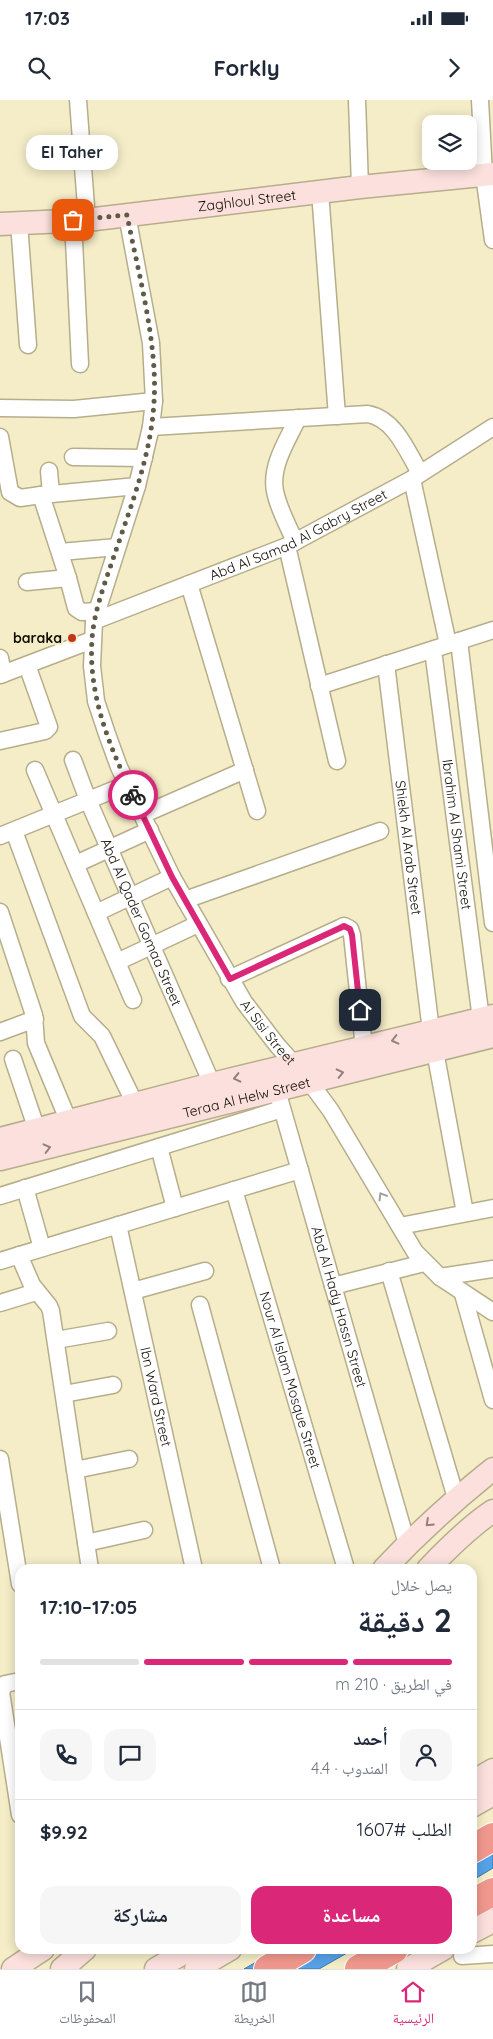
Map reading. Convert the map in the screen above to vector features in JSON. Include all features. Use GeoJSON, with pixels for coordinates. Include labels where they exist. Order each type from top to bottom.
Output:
{"type":"FeatureCollection","features":[{"type":"Feature","properties":{"kind":"highway"},"geometry":{"type":"LineString","coordinates":[[477,1846],[493,1837]]}},
{"type":"Feature","properties":{"kind":"highway"},"geometry":{"type":"LineString","coordinates":[[477,1901],[493,1892]]}},
{"type":"Feature","properties":{"kind":"highway"},"geometry":{"type":"LineString","coordinates":[[268,1969],[294,1954]]}},
{"type":"Feature","properties":{"kind":"highway"},"geometry":{"type":"LineString","coordinates":[[359,1969],[385,1954]]}},
{"type":"Feature","properties":{"kind":"street"},"geometry":{"type":"LineString","coordinates":[[78,100],[80,364]]}},
{"type":"Feature","properties":{"kind":"street"},"geometry":{"type":"LineString","coordinates":[[357,100],[360,187]]}},
{"type":"Feature","properties":{"kind":"street"},"geometry":{"type":"LineString","coordinates":[[480,100],[489,174],[493,240]]}},
{"type":"Feature","properties":{"kind":"street","name":"Zaghloul Street"},"geometry":{"type":"LineString","coordinates":[[9,224],[80,220],[489,174]]}},
{"type":"Feature","properties":{"kind":"street"},"geometry":{"type":"LineString","coordinates":[[320,192],[336,416]]}},
{"type":"Feature","properties":{"kind":"street","name":"Al Sisi Street"},"geometry":{"type":"LineString","coordinates":[[127,215],[151,344],[154,401],[151,428],[137,486],[95,616],[92,640],[92,666],[96,701],[116,759],[142,815],[184,900],[230,979],[260,1024],[302,1073],[331,1111],[424,1263],[463,1294],[493,1312]]}},
{"type":"Feature","properties":{"kind":"street"},"geometry":{"type":"LineString","coordinates":[[9,224],[28,345]]}},
{"type":"Feature","properties":{"kind":"street"},"geometry":{"type":"LineString","coordinates":[[0,408],[74,409],[154,401]]}},
{"type":"Feature","properties":{"kind":"street"},"geometry":{"type":"LineString","coordinates":[[151,428],[368,414],[384,419],[393,428],[416,476],[454,643],[493,923]]}},
{"type":"Feature","properties":{"kind":"street"},"geometry":{"type":"LineString","coordinates":[[298,418],[278,461],[274,480],[291,544],[319,686],[338,761]]}},
{"type":"Feature","properties":{"kind":"street","name":"Abd Al Samad Al Gabry Street"},"geometry":{"type":"LineString","coordinates":[[95,616],[189,584],[291,544],[416,476],[493,427]]}},
{"type":"Feature","properties":{"kind":"street"},"geometry":{"type":"LineString","coordinates":[[0,437],[2,459],[12,495],[20,498],[137,486]]}},
{"type":"Feature","properties":{"kind":"street"},"geometry":{"type":"LineString","coordinates":[[74,457],[144,458]]}},
{"type":"Feature","properties":{"kind":"street"},"geometry":{"type":"LineString","coordinates":[[49,471],[46,495],[76,608],[95,616]]}},
{"type":"Feature","properties":{"kind":"street"},"geometry":{"type":"LineString","coordinates":[[60,552],[116,547]]}},
{"type":"Feature","properties":{"kind":"street"},"geometry":{"type":"LineString","coordinates":[[27,582],[68,578]]}},
{"type":"Feature","properties":{"kind":"street"},"geometry":{"type":"LineString","coordinates":[[189,584],[257,811]]}},
{"type":"Feature","properties":{"kind":"street"},"geometry":{"type":"LineString","coordinates":[[319,686],[493,630]]}},
{"type":"Feature","properties":{"kind":"street"},"geometry":{"type":"LineString","coordinates":[[1,669],[27,664],[92,640]]}},
{"type":"Feature","properties":{"kind":"street","name":"Ibrahim Al Shami Street"},"geometry":{"type":"LineString","coordinates":[[432,650],[489,1024]]}},
{"type":"Feature","properties":{"kind":"street"},"geometry":{"type":"LineString","coordinates":[[0,741],[45,730],[49,727],[27,664]]}},
{"type":"Feature","properties":{"kind":"street","name":"Shiekh Al Arab Street"},"geometry":{"type":"LineString","coordinates":[[386,664],[433,1041],[464,1213]]}},
{"type":"Feature","properties":{"kind":"street","name":"Abd Al Qader Gomaa Street"},"geometry":{"type":"LineString","coordinates":[[73,760],[109,849],[153,945],[212,1084]]}},
{"type":"Feature","properties":{"kind":"street"},"geometry":{"type":"LineString","coordinates":[[35,770],[133,1000]]}},
{"type":"Feature","properties":{"kind":"street"},"geometry":{"type":"LineString","coordinates":[[142,815],[245,770]]}},
{"type":"Feature","properties":{"kind":"street"},"geometry":{"type":"LineString","coordinates":[[128,784],[7,833],[80,1012],[102,1036],[134,1104]]}},
{"type":"Feature","properties":{"kind":"street"},"geometry":{"type":"LineString","coordinates":[[76,864],[150,830]]}},
{"type":"Feature","properties":{"kind":"street"},"geometry":{"type":"LineString","coordinates":[[184,900],[380,831]]}},
{"type":"Feature","properties":{"kind":"street"},"geometry":{"type":"LineString","coordinates":[[96,913],[172,877]]}},
{"type":"Feature","properties":{"kind":"street"},"geometry":{"type":"LineString","coordinates":[[0,912],[35,1019],[36,1043],[69,1122]]}},
{"type":"Feature","properties":{"kind":"street"},"geometry":{"type":"LineString","coordinates":[[117,962],[198,924]]}},
{"type":"Feature","properties":{"kind":"street"},"geometry":{"type":"LineString","coordinates":[[230,979],[340,928],[347,927],[352,935],[364,1048]]}},
{"type":"Feature","properties":{"kind":"street"},"geometry":{"type":"LineString","coordinates":[[0,1032],[35,1019]]}},
{"type":"Feature","properties":{"kind":"street","name":"Teraa Al Helw Street"},"geometry":{"type":"LineString","coordinates":[[302,1073],[433,1041],[489,1024]]}},
{"type":"Feature","properties":{"kind":"street","name":"Teraa Al Helw Street"},"geometry":{"type":"LineString","coordinates":[[1,1151],[277,1090],[302,1073],[364,1048],[433,1041]]}},
{"type":"Feature","properties":{"kind":"street"},"geometry":{"type":"LineString","coordinates":[[12,1059],[37,1130]]}},
{"type":"Feature","properties":{"kind":"street","name":"Teraa Al Helw Street"},"geometry":{"type":"LineString","coordinates":[[1,1151],[37,1130],[212,1084],[277,1090]]}},
{"type":"Feature","properties":{"kind":"street"},"geometry":{"type":"LineString","coordinates":[[0,1196],[159,1147],[277,1090]]}},
{"type":"Feature","properties":{"kind":"street","name":"Abd Al Hady Hassn Street"},"geometry":{"type":"LineString","coordinates":[[277,1090],[407,1544]]}},
{"type":"Feature","properties":{"kind":"street"},"geometry":{"type":"LineString","coordinates":[[159,1147],[175,1208]]}},
{"type":"Feature","properties":{"kind":"street"},"geometry":{"type":"LineString","coordinates":[[0,1261],[300,1170]]}},
{"type":"Feature","properties":{"kind":"street"},"geometry":{"type":"LineString","coordinates":[[25,1188],[42,1248]]}},
{"type":"Feature","properties":{"kind":"street","name":"Nour Al Islam Mosque Street"},"geometry":{"type":"LineString","coordinates":[[234,1190],[345,1564]]}},
{"type":"Feature","properties":{"kind":"street"},"geometry":{"type":"LineString","coordinates":[[400,1226],[493,1208]]}},
{"type":"Feature","properties":{"kind":"street","name":"Ibn Ward Street"},"geometry":{"type":"LineString","coordinates":[[118,1225],[193,1564]]}},
{"type":"Feature","properties":{"kind":"street"},"geometry":{"type":"LineString","coordinates":[[20,1255],[36,1292],[49,1306],[56,1340],[89,1564]]}},
{"type":"Feature","properties":{"kind":"street"},"geometry":{"type":"LineString","coordinates":[[333,1286],[424,1263]]}},
{"type":"Feature","properties":{"kind":"street"},"geometry":{"type":"LineString","coordinates":[[440,1277],[493,1270]]}},
{"type":"Feature","properties":{"kind":"street"},"geometry":{"type":"LineString","coordinates":[[133,1290],[205,1271]]}},
{"type":"Feature","properties":{"kind":"street"},"geometry":{"type":"LineString","coordinates":[[389,1271],[456,1498]]}},
{"type":"Feature","properties":{"kind":"street"},"geometry":{"type":"LineString","coordinates":[[0,1303],[36,1292]]}},
{"type":"Feature","properties":{"kind":"street"},"geometry":{"type":"LineString","coordinates":[[463,1294],[493,1400]]}},
{"type":"Feature","properties":{"kind":"street"},"geometry":{"type":"LineString","coordinates":[[200,1305],[271,1564]]}},
{"type":"Feature","properties":{"kind":"street"},"geometry":{"type":"LineString","coordinates":[[56,1340],[108,1331]]}},
{"type":"Feature","properties":{"kind":"street"},"geometry":{"type":"LineString","coordinates":[[64,1394],[113,1385]]}},
{"type":"Feature","properties":{"kind":"street"},"geometry":{"type":"LineString","coordinates":[[0,1458],[17,1564]]}},
{"type":"Feature","properties":{"kind":"street"},"geometry":{"type":"LineString","coordinates":[[75,1470],[129,1459]]}},
{"type":"Feature","properties":{"kind":"street"},"geometry":{"type":"LineString","coordinates":[[389,1564],[456,1498],[493,1469]]}},
{"type":"Feature","properties":{"kind":"street"},"geometry":{"type":"LineString","coordinates":[[433,1564],[449,1547],[493,1511]]}},
{"type":"Feature","properties":{"kind":"street"},"geometry":{"type":"LineString","coordinates":[[86,1543],[144,1530]]}},
{"type":"Feature","properties":{"kind":"street"},"geometry":{"type":"LineString","coordinates":[[15,1682],[5,1684],[1,1692],[15,1783]]}},
{"type":"Feature","properties":{"kind":"street"},"geometry":{"type":"LineString","coordinates":[[477,1779],[493,1770]]}},
{"type":"Feature","properties":{"kind":"street"},"geometry":{"type":"LineString","coordinates":[[477,1803],[493,1794]]}},
{"type":"Feature","properties":{"kind":"street"},"geometry":{"type":"LineString","coordinates":[[477,1929],[493,1920]]}},
{"type":"Feature","properties":{"kind":"street"},"geometry":{"type":"LineString","coordinates":[[13,1969],[36,1954]]}},
{"type":"Feature","properties":{"kind":"street"},"geometry":{"type":"LineString","coordinates":[[62,1969],[79,1954]]}},
{"type":"Feature","properties":{"kind":"street"},"geometry":{"type":"LineString","coordinates":[[156,1969],[182,1954]]}},
{"type":"Feature","properties":{"kind":"street"},"geometry":{"type":"LineString","coordinates":[[196,1969],[222,1954]]}},
{"type":"Feature","properties":{"kind":"street"},"geometry":{"type":"LineString","coordinates":[[415,1967],[450,1954]]}},
{"type":"Feature","properties":{"kind":"street"},"geometry":{"type":"LineString","coordinates":[[477,1954],[493,1954]]}},
{"type":"Feature","properties":{"kind":"water"},"geometry":{"type":"Polygon","coordinates":[[[493,1826],[493,1868],[477,1878],[477,1835],[493,1826]]]}},
{"type":"Feature","properties":{"kind":"water"},"geometry":{"type":"Polygon","coordinates":[[[270,1954],[345,1954],[319,1969],[244,1969],[270,1954]]]}},
{"type":"Feature","properties":{"kind":"way so far"},"geometry":{"type":"LineString","coordinates":[[73,220],[127,215],[151,344],[154,379],[151,428],[137,486],[96,612],[92,640],[92,666],[96,701],[119,767],[133,795]]}},
{"type":"Feature","properties":{"kind":"place","name":"El Taher"},"geometry":{"type":"Point","coordinates":[73,220]}},
{"type":"Feature","properties":{"kind":"place","name":"baraka"},"geometry":{"type":"Point","coordinates":[72,638]}},
{"type":"Feature","properties":{"kind":"route"},"geometry":{"type":"LineString","coordinates":[[133,795],[172,877],[230,979],[344,926],[350,929],[352,935],[360,1010]]}}]}
